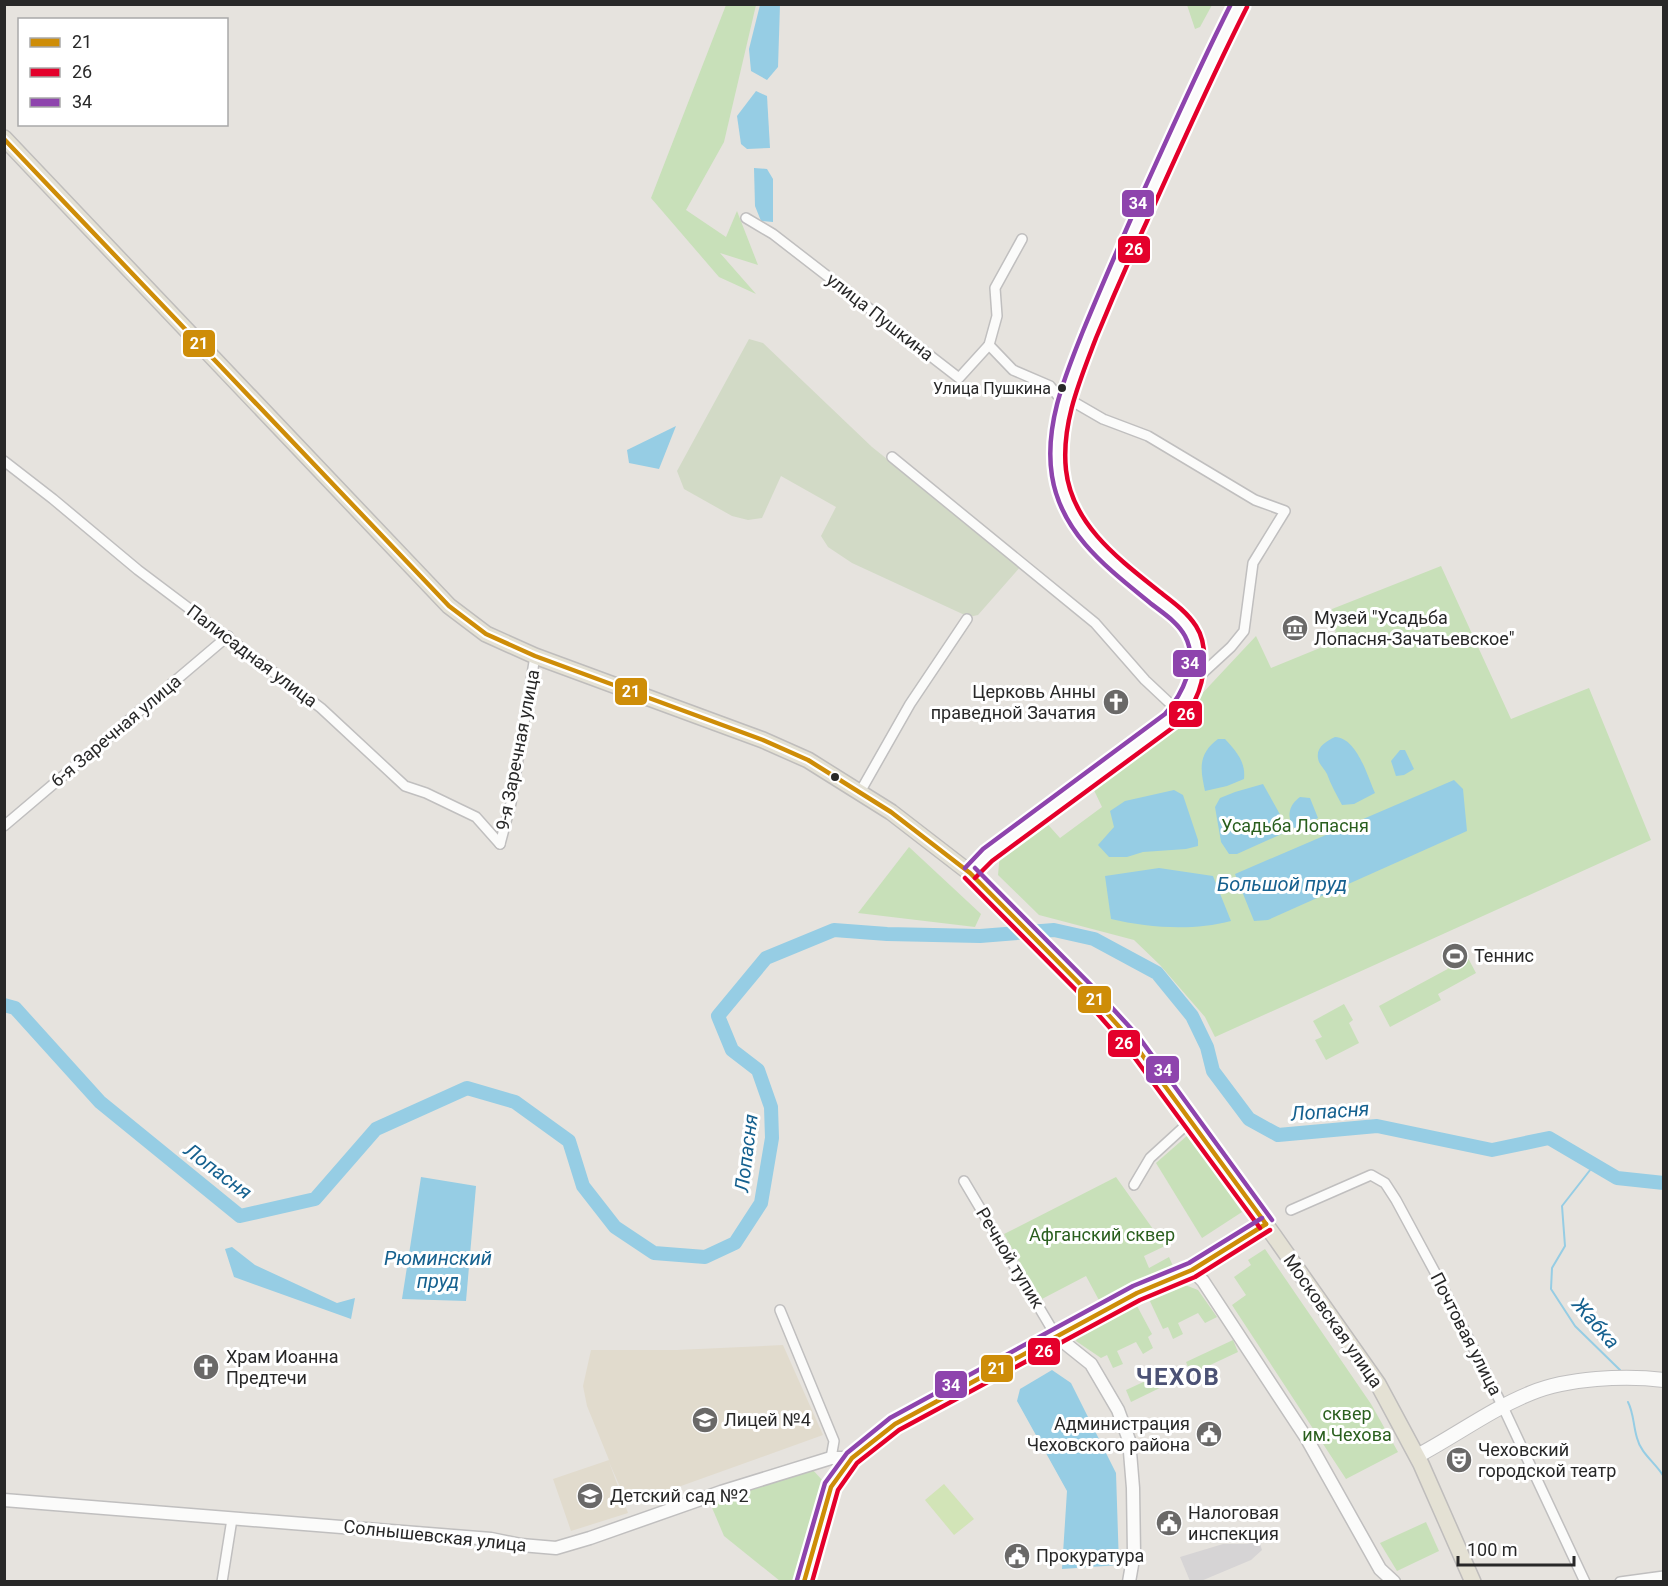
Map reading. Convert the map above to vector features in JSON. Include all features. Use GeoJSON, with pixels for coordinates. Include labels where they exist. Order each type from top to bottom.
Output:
{"type":"FeatureCollection","features":[{"type":"Feature","properties":{"kind":"main road"},"geometry":{"type":"LineString","coordinates":[[970,873],[987,855],[1170,720],[1189,696],[1194,681],[1197,656],[1193,634],[1171,610],[1099,551],[1077,527],[1065,502],[1059,475],[1056,442],[1065,398],[1106,294],[1240,4]]}},
{"type":"Feature","properties":{"kind":"main road","name":"Московская улица"},"geometry":{"type":"LineString","coordinates":[[4,138],[449,606],[486,634],[535,656],[763,740],[808,760],[891,812],[986,888],[1086,990],[1132,1041],[1266,1224],[1378,1384],[1417,1456],[1473,1581]]}},
{"type":"Feature","properties":{"kind":"main road"},"geometry":{"type":"LineString","coordinates":[[804,1581],[831,1487],[852,1458],[895,1424],[1137,1293],[1192,1270],[1266,1224]]}},
{"type":"Feature","properties":{"kind":"main road"},"geometry":{"type":"LineString","coordinates":[[1417,1456],[1532,1393],[1577,1382],[1636,1377],[1664,1380]]}},
{"type":"Feature","properties":{"kind":"street","name":"улица Пушкина"},"geometry":{"type":"LineString","coordinates":[[746,218],[773,234],[959,378],[989,345]]}},
{"type":"Feature","properties":{"kind":"street"},"geometry":{"type":"LineString","coordinates":[[1022,239],[995,288],[997,316],[989,345],[1013,370],[1050,386],[1058,396],[1103,419],[1148,436],[1255,500],[1285,511],[1254,562],[1244,631],[1231,647],[1194,681]]}},
{"type":"Feature","properties":{"kind":"street"},"geometry":{"type":"LineString","coordinates":[[892,457],[1095,622],[1145,680],[1178,711]]}},
{"type":"Feature","properties":{"kind":"street","name":"Палисадная улица"},"geometry":{"type":"LineString","coordinates":[[4,461],[53,498],[138,570],[321,708],[405,786],[426,793],[476,817],[500,844]]}},
{"type":"Feature","properties":{"kind":"street"},"geometry":{"type":"LineString","coordinates":[[860,792],[910,704],[967,619]]}},
{"type":"Feature","properties":{"kind":"street","name":"6-я Заречная улица"},"geometry":{"type":"LineString","coordinates":[[4,826],[228,636]]}},
{"type":"Feature","properties":{"kind":"street","name":"9-я Заречная улица"},"geometry":{"type":"LineString","coordinates":[[500,844],[511,803],[535,656]]}},
{"type":"Feature","properties":{"kind":"street"},"geometry":{"type":"LineString","coordinates":[[1134,1185],[1150,1158],[1185,1125],[1189,1118]]}},
{"type":"Feature","properties":{"kind":"street","name":"Почтовая улица"},"geometry":{"type":"LineString","coordinates":[[1292,1210],[1371,1174],[1385,1183],[1437,1276],[1503,1407],[1585,1581]]}},
{"type":"Feature","properties":{"kind":"street","name":"Речной тупик"},"geometry":{"type":"LineString","coordinates":[[964,1181],[1056,1336]]}},
{"type":"Feature","properties":{"kind":"street"},"geometry":{"type":"LineString","coordinates":[[1192,1270],[1203,1281],[1306,1439],[1381,1575],[1394,1581]]}},
{"type":"Feature","properties":{"kind":"street"},"geometry":{"type":"LineString","coordinates":[[780,1310],[834,1441],[831,1458]]}},
{"type":"Feature","properties":{"kind":"street"},"geometry":{"type":"LineString","coordinates":[[1056,1336],[1091,1364],[1118,1410],[1129,1440],[1133,1488],[1134,1553],[1129,1581]]}},
{"type":"Feature","properties":{"kind":"street","name":"Солнышевская улица"},"geometry":{"type":"LineString","coordinates":[[4,1500],[491,1539],[521,1545],[556,1548],[721,1492],[831,1458],[852,1458]]}},
{"type":"Feature","properties":{"kind":"street"},"geometry":{"type":"LineString","coordinates":[[222,1581],[232,1519]]}},
{"type":"Feature","properties":{"kind":"street"},"geometry":{"type":"LineString","coordinates":[[1620,1581],[1664,1576]]}},
{"type":"Feature","properties":{"kind":"shaded area","name":"Лицей №4"},"geometry":{"type":"Polygon","coordinates":[[[783,1345],[823,1435],[628,1505],[609,1462],[628,1513],[571,1531],[553,1479],[609,1460],[587,1406],[583,1386],[591,1350],[677,1350],[783,1345]]]}},
{"type":"Feature","properties":{"kind":"shaded area"},"geometry":{"type":"Polygon","coordinates":[[[1259,1541],[1262,1550],[1251,1560],[1201,1581],[1190,1581],[1180,1557],[1223,1544],[1247,1544],[1259,1541]]]}},
{"type":"Feature","properties":{"kind":"green space"},"geometry":{"type":"Polygon","coordinates":[[[726,5],[756,5],[724,142],[686,210],[726,237],[737,211],[758,265],[720,253],[756,294],[719,277],[651,198],[726,5]]]}},
{"type":"Feature","properties":{"kind":"green space"},"geometry":{"type":"Polygon","coordinates":[[[1187,5],[1212,5],[1200,27],[1195,29],[1187,5]]]}},
{"type":"Feature","properties":{"kind":"green space"},"geometry":{"type":"Polygon","coordinates":[[[749,339],[763,343],[872,447],[1021,566],[978,615],[969,617],[852,563],[828,547],[821,536],[836,507],[781,476],[762,518],[748,520],[732,516],[684,489],[677,471],[749,339]]]}},
{"type":"Feature","properties":{"kind":"green space","name":"Усадьба Лопасня"},"geometry":{"type":"Polygon","coordinates":[[[1441,566],[1511,719],[1589,688],[1651,840],[1215,1037],[1205,1017],[1160,965],[1134,940],[1039,915],[998,875],[1000,853],[1043,819],[1060,838],[1102,807],[1091,784],[1182,715],[1256,636],[1271,668],[1337,641],[1332,609],[1441,566]]]}},
{"type":"Feature","properties":{"kind":"green space"},"geometry":{"type":"Polygon","coordinates":[[[909,847],[981,914],[975,927],[858,913],[909,847]]]}},
{"type":"Feature","properties":{"kind":"green space","name":"Теннис"},"geometry":{"type":"Polygon","coordinates":[[[1461,943],[1468,958],[1448,969],[1441,955],[1461,943]]]}},
{"type":"Feature","properties":{"kind":"green space"},"geometry":{"type":"Polygon","coordinates":[[[1468,958],[1476,973],[1438,994],[1441,1000],[1390,1027],[1379,1006],[1468,958]]]}},
{"type":"Feature","properties":{"kind":"green space"},"geometry":{"type":"Polygon","coordinates":[[[1344,1004],[1353,1020],[1349,1023],[1359,1043],[1326,1060],[1315,1040],[1322,1037],[1313,1021],[1344,1004]]]}},
{"type":"Feature","properties":{"kind":"green space"},"geometry":{"type":"Polygon","coordinates":[[[1188,1135],[1242,1212],[1202,1238],[1156,1163],[1188,1135]]]}},
{"type":"Feature","properties":{"kind":"green space","name":"Афганский сквер"},"geometry":{"type":"Polygon","coordinates":[[[1116,1177],[1165,1246],[1144,1256],[1149,1268],[1169,1257],[1173,1266],[1101,1304],[1086,1276],[1040,1300],[1004,1234],[1116,1177]]]}},
{"type":"Feature","properties":{"kind":"green space","name":"сквер им.Чехова"},"geometry":{"type":"Polygon","coordinates":[[[1265,1249],[1371,1404],[1398,1452],[1346,1479],[1232,1305],[1246,1295],[1234,1277],[1251,1265],[1248,1260],[1265,1249]]]}},
{"type":"Feature","properties":{"kind":"green space"},"geometry":{"type":"Polygon","coordinates":[[[1185,1285],[1198,1290],[1217,1317],[1205,1323],[1198,1313],[1178,1323],[1183,1334],[1173,1339],[1168,1327],[1163,1329],[1148,1297],[1170,1287],[1185,1285]]]}},
{"type":"Feature","properties":{"kind":"green space"},"geometry":{"type":"Polygon","coordinates":[[[1136,1304],[1152,1334],[1148,1337],[1153,1348],[1143,1354],[1136,1342],[1117,1351],[1123,1364],[1113,1368],[1107,1355],[1101,1358],[1076,1341],[1078,1335],[1136,1304]]]}},
{"type":"Feature","properties":{"kind":"green space"},"geometry":{"type":"Polygon","coordinates":[[[1233,1340],[1238,1352],[1191,1374],[1186,1362],[1233,1340]]]}},
{"type":"Feature","properties":{"kind":"green space"},"geometry":{"type":"Polygon","coordinates":[[[1165,1372],[1170,1383],[1131,1402],[1126,1390],[1165,1372]]]}},
{"type":"Feature","properties":{"kind":"green space"},"geometry":{"type":"Polygon","coordinates":[[[812,1469],[823,1481],[796,1578],[780,1581],[724,1536],[710,1503],[812,1469]]]}},
{"type":"Feature","properties":{"kind":"green space"},"geometry":{"type":"Polygon","coordinates":[[[944,1484],[974,1519],[954,1535],[925,1500],[944,1484]]]}},
{"type":"Feature","properties":{"kind":"green space"},"geometry":{"type":"Polygon","coordinates":[[[1426,1522],[1439,1551],[1397,1571],[1380,1543],[1426,1522]]]}},
{"type":"Feature","properties":{"kind":"water"},"geometry":{"type":"Polygon","coordinates":[[[760,5],[780,5],[778,67],[767,80],[751,71],[749,49],[760,5]]]}},
{"type":"Feature","properties":{"kind":"water"},"geometry":{"type":"Polygon","coordinates":[[[756,91],[767,96],[770,148],[747,149],[741,144],[737,116],[756,91]]]}},
{"type":"Feature","properties":{"kind":"water"},"geometry":{"type":"Polygon","coordinates":[[[754,168],[767,169],[773,179],[773,222],[761,221],[755,206],[754,168]]]}},
{"type":"Feature","properties":{"kind":"water"},"geometry":{"type":"Polygon","coordinates":[[[676,426],[659,469],[629,463],[627,450],[676,426]]]}},
{"type":"Feature","properties":{"kind":"water"},"geometry":{"type":"Polygon","coordinates":[[[1335,737],[1343,739],[1355,750],[1375,793],[1354,804],[1342,805],[1319,762],[1319,749],[1335,737]]]}},
{"type":"Feature","properties":{"kind":"water"},"geometry":{"type":"Polygon","coordinates":[[[1218,739],[1225,739],[1236,752],[1242,762],[1244,779],[1205,791],[1202,762],[1207,750],[1218,739]]]}},
{"type":"Feature","properties":{"kind":"water"},"geometry":{"type":"Polygon","coordinates":[[[1400,750],[1405,750],[1414,769],[1404,775],[1396,776],[1391,761],[1400,750]]]}},
{"type":"Feature","properties":{"kind":"water","name":"Большой пруд"},"geometry":{"type":"Polygon","coordinates":[[[1454,780],[1463,789],[1467,831],[1268,920],[1254,921],[1235,874],[1454,780]]]}},
{"type":"Feature","properties":{"kind":"water"},"geometry":{"type":"Polygon","coordinates":[[[1263,784],[1282,818],[1286,832],[1237,854],[1229,854],[1221,842],[1215,807],[1220,798],[1263,784]]]}},
{"type":"Feature","properties":{"kind":"water"},"geometry":{"type":"Polygon","coordinates":[[[1174,790],[1183,795],[1198,846],[1143,852],[1127,857],[1109,857],[1098,845],[1114,827],[1110,811],[1125,801],[1174,790]]]}},
{"type":"Feature","properties":{"kind":"water"},"geometry":{"type":"Polygon","coordinates":[[[1300,797],[1310,798],[1318,818],[1299,828],[1294,828],[1289,815],[1293,804],[1300,797]]]}},
{"type":"Feature","properties":{"kind":"water"},"geometry":{"type":"Polygon","coordinates":[[[1159,868],[1213,876],[1231,921],[1202,926],[1171,927],[1140,925],[1111,919],[1105,876],[1159,868]]]}},
{"type":"Feature","properties":{"kind":"water","name":"Рюминский пруд"},"geometry":{"type":"Polygon","coordinates":[[[421,1177],[476,1186],[466,1301],[402,1299],[421,1177]]]}},
{"type":"Feature","properties":{"kind":"water"},"geometry":{"type":"Polygon","coordinates":[[[232,1247],[255,1265],[337,1303],[355,1298],[351,1319],[234,1277],[225,1249],[232,1247]]]}},
{"type":"Feature","properties":{"kind":"water"},"geometry":{"type":"Polygon","coordinates":[[[1052,1370],[1071,1383],[1116,1473],[1119,1565],[1062,1569],[1067,1491],[1017,1401],[1020,1389],[1052,1370]]]}},
{"type":"Feature","properties":{"kind":"waterway","name":"Лопасня"},"geometry":{"type":"LineString","coordinates":[[4,1005],[15,1008],[100,1102],[240,1216],[315,1199],[376,1129],[467,1088],[515,1102],[569,1141],[583,1186],[615,1227],[654,1253],[705,1257],[735,1243],[761,1203],[772,1138],[771,1107],[758,1070],[732,1050],[718,1016],[766,958],[834,930],[887,934],[980,936],[1054,930],[1094,939],[1157,973],[1192,1016],[1207,1047],[1213,1071],[1249,1119],[1278,1135],[1377,1126],[1492,1150],[1549,1138],[1617,1178],[1664,1183]]}},
{"type":"Feature","properties":{"kind":"waterway","name":"Жабка"},"geometry":{"type":"LineString","coordinates":[[1594,1165],[1562,1206],[1565,1246],[1552,1268],[1551,1289],[1575,1326],[1620,1370]]}},
{"type":"Feature","properties":{"kind":"waterway","name":"Жабка"},"geometry":{"type":"LineString","coordinates":[[1628,1402],[1639,1444],[1664,1477]]}},
{"type":"Feature","properties":{"kind":"transit line","name":"34"},"geometry":{"type":"LineString","coordinates":[[965,868],[983,849],[1165,714],[1187,678],[1189,646],[1182,631],[1102,562],[1075,532],[1065,515],[1052,476],[1051,439],[1063,383],[1089,316],[1133,214],[1231,4]]}},
{"type":"Feature","properties":{"kind":"transit line","name":"26"},"geometry":{"type":"LineString","coordinates":[[975,878],[992,861],[1175,726],[1191,707],[1201,683],[1204,653],[1203,643],[1196,626],[1180,607],[1114,554],[1100,540],[1078,508],[1070,490],[1066,470],[1066,436],[1078,386],[1108,309],[1195,114],[1247,7]]}},
{"type":"Feature","properties":{"kind":"transit line","name":"21"},"geometry":{"type":"LineString","coordinates":[[4,139],[449,606],[486,634],[535,656],[763,740],[808,760],[891,812],[970,873],[1086,990],[1132,1041],[1266,1224]]}},
{"type":"Feature","properties":{"kind":"transit line","name":"34"},"geometry":{"type":"LineString","coordinates":[[975,868],[1138,1036],[1272,1220]]}},
{"type":"Feature","properties":{"kind":"transit line","name":"26"},"geometry":{"type":"LineString","coordinates":[[965,878],[1081,995],[1126,1046],[1260,1228]]}},
{"type":"Feature","properties":{"kind":"transit line","name":"34"},"geometry":{"type":"LineString","coordinates":[[797,1580],[825,1483],[847,1453],[890,1418],[1133,1286],[1189,1263],[1262,1218]]}},
{"type":"Feature","properties":{"kind":"transit line","name":"21"},"geometry":{"type":"LineString","coordinates":[[804,1582],[831,1487],[852,1458],[895,1424],[1137,1293],[1192,1270],[1266,1224]]}},
{"type":"Feature","properties":{"kind":"transit line","name":"26"},"geometry":{"type":"LineString","coordinates":[[812,1582],[838,1490],[857,1463],[899,1430],[1140,1300],[1195,1277],[1270,1230]]}},
{"type":"Feature","properties":{"kind":"place","name":"Улица Пушкина"},"geometry":{"type":"Point","coordinates":[1062,388]}},
{"type":"Feature","properties":{"kind":"place","name":"Музей \"Усадьба Лопасня-Зачатьевское\""},"geometry":{"type":"Point","coordinates":[1295,628]}},
{"type":"Feature","properties":{"kind":"place","name":"Церковь Анны праведной Зачатия"},"geometry":{"type":"Point","coordinates":[1116,702]}},
{"type":"Feature","properties":{"kind":"place","name":"Теннис"},"geometry":{"type":"Point","coordinates":[1455,956]}},
{"type":"Feature","properties":{"kind":"place","name":"Храм Иоанна Предтечи"},"geometry":{"type":"Point","coordinates":[206,1367]}},
{"type":"Feature","properties":{"kind":"place","name":"Лицей №4"},"geometry":{"type":"Point","coordinates":[705,1420]}},
{"type":"Feature","properties":{"kind":"place","name":"Администрация Чеховского района"},"geometry":{"type":"Point","coordinates":[1209,1434]}},
{"type":"Feature","properties":{"kind":"place","name":"Чеховский городской театр"},"geometry":{"type":"Point","coordinates":[1459,1460]}},
{"type":"Feature","properties":{"kind":"place","name":"Детский сад №2"},"geometry":{"type":"Point","coordinates":[590,1496]}},
{"type":"Feature","properties":{"kind":"place","name":"Налоговая инспекция"},"geometry":{"type":"Point","coordinates":[1169,1523]}},
{"type":"Feature","properties":{"kind":"place","name":"Прокуратура"},"geometry":{"type":"Point","coordinates":[1017,1556]}},
{"type":"Feature","properties":{"kind":"district","name":"ЧЕХОВ"},"geometry":{"type":"Point","coordinates":[1178,1377]}}]}
